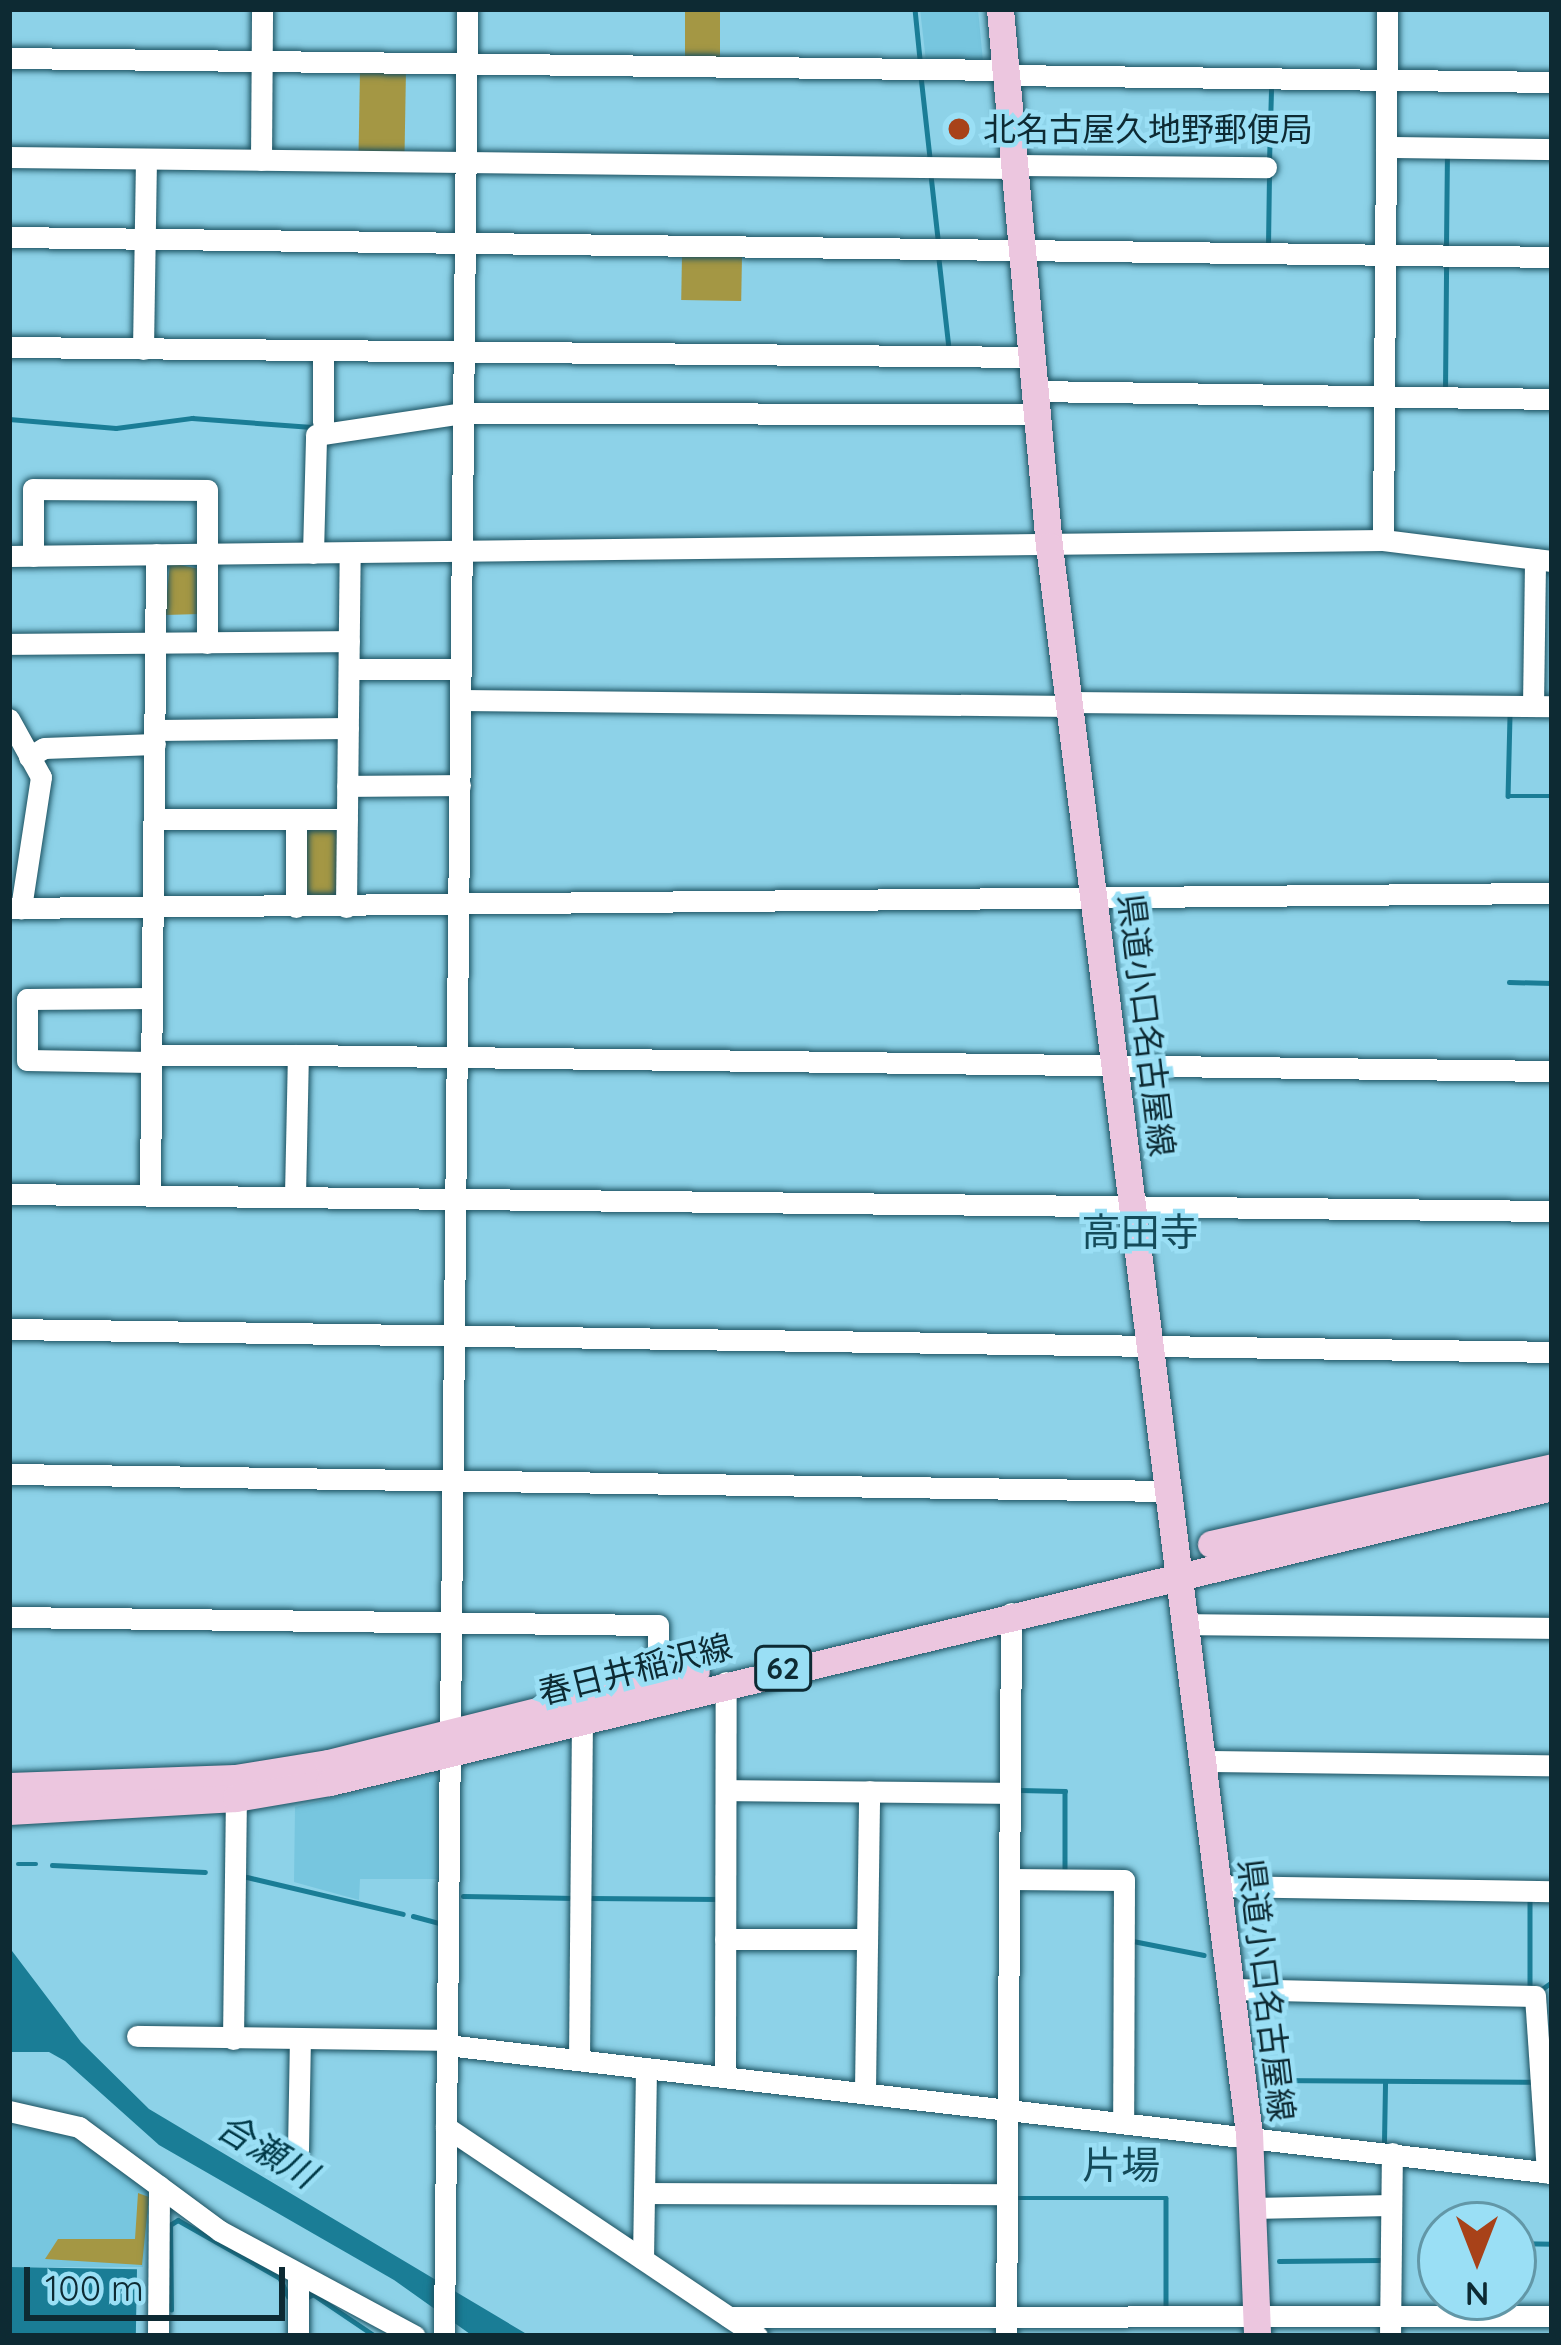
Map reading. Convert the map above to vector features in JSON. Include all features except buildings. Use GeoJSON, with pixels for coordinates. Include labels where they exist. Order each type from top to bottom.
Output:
{"type":"FeatureCollection","features":[{"type":"Feature","properties":{"kind":"main road","name":"県道小口名古屋線"},"geometry":{"type":"LineString","coordinates":[[1000,9],[1049,546],[1249,2133],[1257,2325]]}},
{"type":"Feature","properties":{"kind":"main road","name":"春日井稲沢線"},"geometry":{"type":"LineString","coordinates":[[9,1811],[236,1798],[449,1743],[658,1680],[1177,1562],[1552,1467]]}},
{"type":"Feature","properties":{"kind":"main road","name":"春日井稲沢線"},"geometry":{"type":"LineString","coordinates":[[9,1786],[235,1778],[582,1720],[1010,1613],[1177,1562],[1552,1487]]}},
{"type":"Feature","properties":{"kind":"street"},"geometry":{"type":"LineString","coordinates":[[261,160],[262,9]]}},
{"type":"Feature","properties":{"kind":"street"},"geometry":{"type":"LineString","coordinates":[[443,2336],[467,9]]}},
{"type":"Feature","properties":{"kind":"street"},"geometry":{"type":"LineString","coordinates":[[1383,540],[1387,9]]}},
{"type":"Feature","properties":{"kind":"street"},"geometry":{"type":"LineString","coordinates":[[9,58],[1552,82]]}},
{"type":"Feature","properties":{"kind":"street"},"geometry":{"type":"LineString","coordinates":[[1386,147],[1552,149]]}},
{"type":"Feature","properties":{"kind":"street"},"geometry":{"type":"LineString","coordinates":[[9,158],[1266,167]]}},
{"type":"Feature","properties":{"kind":"street"},"geometry":{"type":"LineString","coordinates":[[143,349],[146,158]]}},
{"type":"Feature","properties":{"kind":"street"},"geometry":{"type":"LineString","coordinates":[[9,237],[1552,256]]}},
{"type":"Feature","properties":{"kind":"street"},"geometry":{"type":"LineString","coordinates":[[9,347],[1031,357]]}},
{"type":"Feature","properties":{"kind":"street"},"geometry":{"type":"LineString","coordinates":[[322,422],[323,350]]}},
{"type":"Feature","properties":{"kind":"street"},"geometry":{"type":"LineString","coordinates":[[313,553],[316,435],[463,413],[1384,396],[1552,399]]}},
{"type":"Feature","properties":{"kind":"street"},"geometry":{"type":"LineString","coordinates":[[33,556],[33,489],[207,490],[207,643]]}},
{"type":"Feature","properties":{"kind":"street"},"geometry":{"type":"LineString","coordinates":[[9,556],[1383,540],[1544,560],[1543,706],[461,700]]}},
{"type":"Feature","properties":{"kind":"street"},"geometry":{"type":"LineString","coordinates":[[346,907],[350,553]]}},
{"type":"Feature","properties":{"kind":"street"},"geometry":{"type":"LineString","coordinates":[[150,1194],[156,554]]}},
{"type":"Feature","properties":{"kind":"street"},"geometry":{"type":"LineString","coordinates":[[9,644],[349,641]]}},
{"type":"Feature","properties":{"kind":"street"},"geometry":{"type":"LineString","coordinates":[[349,669],[461,668]]}},
{"type":"Feature","properties":{"kind":"street"},"geometry":{"type":"LineString","coordinates":[[9,722],[41,777],[15,908],[1552,893]]}},
{"type":"Feature","properties":{"kind":"street"},"geometry":{"type":"LineString","coordinates":[[29,757],[44,748],[155,737],[348,728]]}},
{"type":"Feature","properties":{"kind":"street"},"geometry":{"type":"LineString","coordinates":[[347,786],[460,785]]}},
{"type":"Feature","properties":{"kind":"street"},"geometry":{"type":"LineString","coordinates":[[154,819],[347,819]]}},
{"type":"Feature","properties":{"kind":"street"},"geometry":{"type":"LineString","coordinates":[[296,819],[296,907]]}},
{"type":"Feature","properties":{"kind":"street"},"geometry":{"type":"LineString","coordinates":[[151,998],[27,999],[27,1060],[457,1054],[1552,1071]]}},
{"type":"Feature","properties":{"kind":"street"},"geometry":{"type":"LineString","coordinates":[[295,1195],[298,1055]]}},
{"type":"Feature","properties":{"kind":"street"},"geometry":{"type":"LineString","coordinates":[[9,1195],[454,1196],[1552,1211]]}},
{"type":"Feature","properties":{"kind":"street"},"geometry":{"type":"LineString","coordinates":[[9,1330],[1552,1352]]}},
{"type":"Feature","properties":{"kind":"street"},"geometry":{"type":"LineString","coordinates":[[9,1474],[1169,1491]]}},
{"type":"Feature","properties":{"kind":"street"},"geometry":{"type":"LineString","coordinates":[[1006,2326],[1010,1613]]}},
{"type":"Feature","properties":{"kind":"street"},"geometry":{"type":"LineString","coordinates":[[9,1616],[658,1625],[658,1680]]}},
{"type":"Feature","properties":{"kind":"street"},"geometry":{"type":"LineString","coordinates":[[1185,1624],[1552,1628]]}},
{"type":"Feature","properties":{"kind":"street"},"geometry":{"type":"LineString","coordinates":[[725,2075],[726,1682]]}},
{"type":"Feature","properties":{"kind":"street"},"geometry":{"type":"LineString","coordinates":[[579,2060],[582,1720]]}},
{"type":"Feature","properties":{"kind":"street"},"geometry":{"type":"LineString","coordinates":[[1202,1761],[1552,1765]]}},
{"type":"Feature","properties":{"kind":"street"},"geometry":{"type":"LineString","coordinates":[[726,1790],[1009,1792]]}},
{"type":"Feature","properties":{"kind":"street"},"geometry":{"type":"LineString","coordinates":[[865,2090],[868,1791]]}},
{"type":"Feature","properties":{"kind":"street"},"geometry":{"type":"LineString","coordinates":[[233,2039],[236,1798]]}},
{"type":"Feature","properties":{"kind":"street"},"geometry":{"type":"LineString","coordinates":[[1009,1879],[1124,1880],[1123,2120]]}},
{"type":"Feature","properties":{"kind":"street"},"geometry":{"type":"LineString","coordinates":[[1218,1886],[1552,1892]]}},
{"type":"Feature","properties":{"kind":"street"},"geometry":{"type":"LineString","coordinates":[[725,1939],[867,1939]]}},
{"type":"Feature","properties":{"kind":"street"},"geometry":{"type":"LineString","coordinates":[[137,2036],[447,2042],[1249,2133],[1549,2173],[1548,2076],[1535,1996],[1231,1989]]}},
{"type":"Feature","properties":{"kind":"street"},"geometry":{"type":"LineString","coordinates":[[298,2150],[300,2039]]}},
{"type":"Feature","properties":{"kind":"street"},"geometry":{"type":"LineString","coordinates":[[643,2259],[646,2068]]}},
{"type":"Feature","properties":{"kind":"street"},"geometry":{"type":"LineString","coordinates":[[9,2111],[79,2127],[159,2186],[298,2276],[415,2336]]}},
{"type":"Feature","properties":{"kind":"street"},"geometry":{"type":"LineString","coordinates":[[446,2127],[757,2336]]}},
{"type":"Feature","properties":{"kind":"street"},"geometry":{"type":"LineString","coordinates":[[1390,2326],[1392,2153]]}},
{"type":"Feature","properties":{"kind":"street"},"geometry":{"type":"LineString","coordinates":[[158,2336],[159,2186]]}},
{"type":"Feature","properties":{"kind":"street"},"geometry":{"type":"LineString","coordinates":[[644,2193],[1007,2194]]}},
{"type":"Feature","properties":{"kind":"street"},"geometry":{"type":"LineString","coordinates":[[1252,2208],[1391,2205]]}},
{"type":"Feature","properties":{"kind":"street"},"geometry":{"type":"LineString","coordinates":[[298,2276],[298,2336]]}},
{"type":"Feature","properties":{"kind":"street"},"geometry":{"type":"LineString","coordinates":[[729,2317],[1006,2326],[1390,2326],[1552,2316]]}},
{"type":"Feature","properties":{"kind":"shaded area"},"geometry":{"type":"Polygon","coordinates":[[[685,9],[720,9],[720,59],[685,59],[685,9]]]}},
{"type":"Feature","properties":{"kind":"shaded area"},"geometry":{"type":"Polygon","coordinates":[[[920,9],[978,9],[983,61],[926,61],[920,9]]]}},
{"type":"Feature","properties":{"kind":"shaded area"},"geometry":{"type":"Polygon","coordinates":[[[360,69],[406,70],[405,154],[359,153],[360,69]]]}},
{"type":"Feature","properties":{"kind":"shaded area"},"geometry":{"type":"Polygon","coordinates":[[[682,255],[742,256],[741,301],[681,300],[682,255]]]}},
{"type":"Feature","properties":{"kind":"shaded area"},"geometry":{"type":"Polygon","coordinates":[[[170,563],[200,569],[200,614],[165,615],[170,563]]]}},
{"type":"Feature","properties":{"kind":"shaded area"},"geometry":{"type":"Polygon","coordinates":[[[302,828],[339,828],[338,894],[331,901],[302,895],[302,828]]]}},
{"type":"Feature","properties":{"kind":"shaded area"},"geometry":{"type":"Polygon","coordinates":[[[438,1773],[439,1879],[360,1879],[359,1900],[294,1882],[295,1807],[438,1773]]]}},
{"type":"Feature","properties":{"kind":"shaded area"},"geometry":{"type":"Polygon","coordinates":[[[9,1947],[81,2042],[149,2109],[530,2336],[470,2334],[394,2280],[159,2145],[65,2061],[49,2052],[9,2052],[9,1947]]]}},
{"type":"Feature","properties":{"kind":"shaded area"},"geometry":{"type":"Polygon","coordinates":[[[9,2127],[72,2133],[151,2192],[143,2267],[9,2267],[9,2127]]]}},
{"type":"Feature","properties":{"kind":"shaded area"},"geometry":{"type":"Polygon","coordinates":[[[138,2193],[149,2197],[142,2265],[45,2259],[58,2239],[135,2239],[138,2193]]]}},
{"type":"Feature","properties":{"kind":"shaded area"},"geometry":{"type":"Polygon","coordinates":[[[9,2267],[137,2269],[136,2336],[9,2336],[9,2267]]]}},
{"type":"Feature","properties":{"kind":"waterway"},"geometry":{"type":"LineString","coordinates":[[915,9],[920,59]]}},
{"type":"Feature","properties":{"kind":"waterway"},"geometry":{"type":"LineString","coordinates":[[921,76],[930,158]]}},
{"type":"Feature","properties":{"kind":"waterway"},"geometry":{"type":"LineString","coordinates":[[1269,162],[1271,90]]}},
{"type":"Feature","properties":{"kind":"waterway"},"geometry":{"type":"LineString","coordinates":[[1446,246],[1447,156]]}},
{"type":"Feature","properties":{"kind":"waterway"},"geometry":{"type":"LineString","coordinates":[[1268,246],[1269,173]]}},
{"type":"Feature","properties":{"kind":"waterway"},"geometry":{"type":"LineString","coordinates":[[931,175],[938,238]]}},
{"type":"Feature","properties":{"kind":"waterway"},"geometry":{"type":"LineString","coordinates":[[939,259],[949,348]]}},
{"type":"Feature","properties":{"kind":"waterway"},"geometry":{"type":"LineString","coordinates":[[1445,391],[1446,265]]}},
{"type":"Feature","properties":{"kind":"waterway"},"geometry":{"type":"LineString","coordinates":[[9,419],[116,428],[192,418],[312,427]]}},
{"type":"Feature","properties":{"kind":"waterway"},"geometry":{"type":"LineString","coordinates":[[1510,716],[1508,796],[1552,796]]}},
{"type":"Feature","properties":{"kind":"waterway"},"geometry":{"type":"LineString","coordinates":[[1509,982],[1552,983]]}},
{"type":"Feature","properties":{"kind":"waterway"},"geometry":{"type":"LineString","coordinates":[[1020,1790],[1065,1791],[1065,1872]]}},
{"type":"Feature","properties":{"kind":"waterway"},"geometry":{"type":"LineString","coordinates":[[18,1864],[36,1864]]}},
{"type":"Feature","properties":{"kind":"waterway"},"geometry":{"type":"LineString","coordinates":[[52,1865],[205,1872]]}},
{"type":"Feature","properties":{"kind":"waterway"},"geometry":{"type":"LineString","coordinates":[[247,1877],[403,1914]]}},
{"type":"Feature","properties":{"kind":"waterway"},"geometry":{"type":"LineString","coordinates":[[463,1896],[574,1898]]}},
{"type":"Feature","properties":{"kind":"waterway"},"geometry":{"type":"LineString","coordinates":[[589,1898],[720,1899]]}},
{"type":"Feature","properties":{"kind":"waterway"},"geometry":{"type":"LineString","coordinates":[[1530,1898],[1530,1988]]}},
{"type":"Feature","properties":{"kind":"waterway"},"geometry":{"type":"LineString","coordinates":[[413,1916],[439,1923]]}},
{"type":"Feature","properties":{"kind":"waterway"},"geometry":{"type":"LineString","coordinates":[[1133,1941],[1204,1955]]}},
{"type":"Feature","properties":{"kind":"waterway"},"geometry":{"type":"LineString","coordinates":[[1542,1989],[1552,1982]]}},
{"type":"Feature","properties":{"kind":"waterway"},"geometry":{"type":"LineString","coordinates":[[1266,2080],[1531,2082]]}},
{"type":"Feature","properties":{"kind":"waterway"},"geometry":{"type":"LineString","coordinates":[[1384,2142],[1385,2082]]}},
{"type":"Feature","properties":{"kind":"waterway"},"geometry":{"type":"LineString","coordinates":[[1016,2198],[1166,2198],[1166,2307]]}},
{"type":"Feature","properties":{"kind":"waterway"},"geometry":{"type":"LineString","coordinates":[[171,2310],[170,2225],[178,2220],[280,2278],[288,2296]]}},
{"type":"Feature","properties":{"kind":"waterway"},"geometry":{"type":"LineString","coordinates":[[1537,2244],[1552,2244]]}},
{"type":"Feature","properties":{"kind":"waterway"},"geometry":{"type":"LineString","coordinates":[[1279,2261],[1381,2260]]}},
{"type":"Feature","properties":{"kind":"waterway"},"geometry":{"type":"LineString","coordinates":[[306,2298],[313,2294],[375,2336]]}},
{"type":"Feature","properties":{"kind":"place","name":"北名古屋久地野郵便局"},"geometry":{"type":"Point","coordinates":[959,129]}},
{"type":"Feature","properties":{"kind":"district","name":"高田寺"},"geometry":{"type":"Point","coordinates":[1140,1232]}},
{"type":"Feature","properties":{"kind":"district","name":"片場"},"geometry":{"type":"Point","coordinates":[1121,2165]}},
{"type":"Feature","properties":{"kind":"water label","name":"合瀬川"},"geometry":{"type":"Point","coordinates":[267,2150]}}]}
